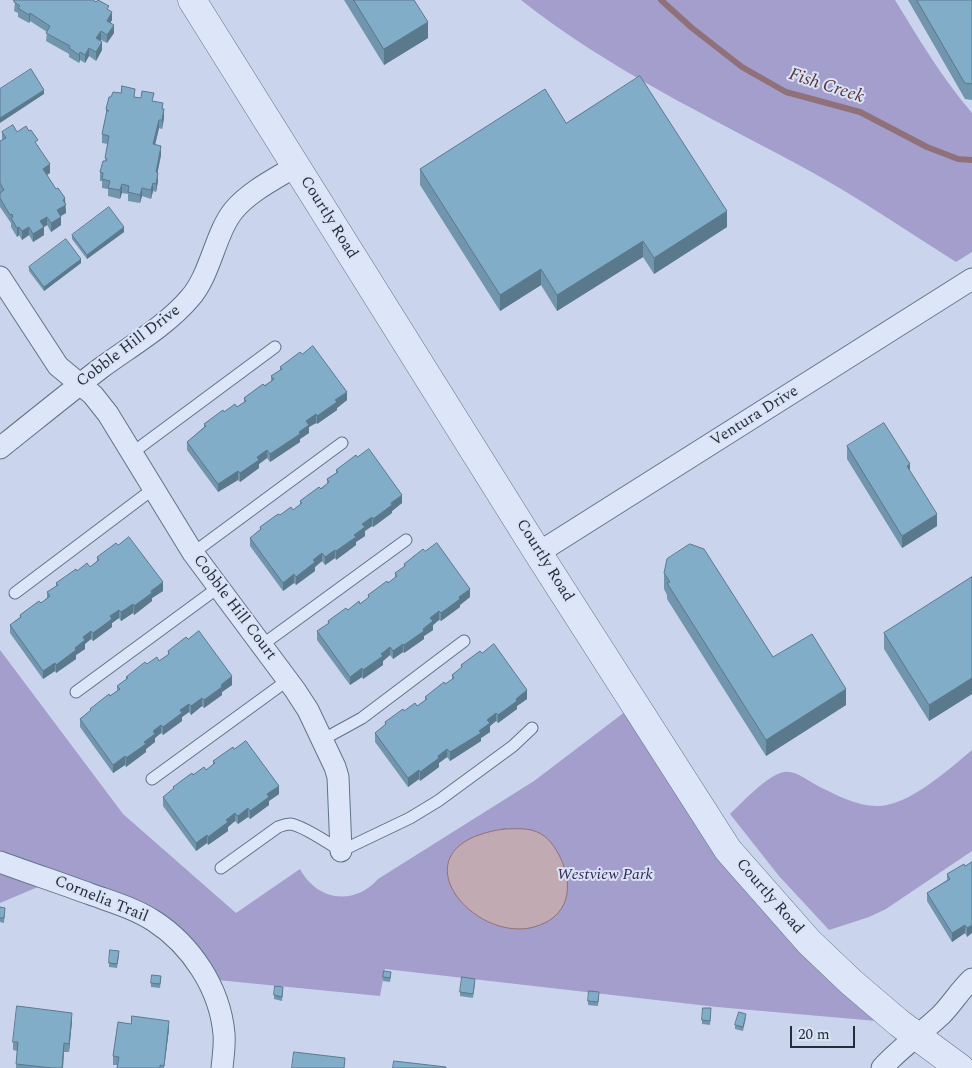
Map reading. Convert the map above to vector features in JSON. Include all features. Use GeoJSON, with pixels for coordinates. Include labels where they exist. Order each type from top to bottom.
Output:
{"type":"FeatureCollection","features":[{"type":"Feature","properties":{"kind":"street","name":"Courtly Road"},"geometry":{"type":"LineString","coordinates":[[192,0],[538,553],[728,850],[809,942],[851,982],[899,1023],[960,1068]]}},
{"type":"Feature","properties":{"kind":"street","name":"Cobble Hill Drive"},"geometry":{"type":"LineString","coordinates":[[0,448],[80,384],[173,316],[192,296],[234,210],[248,197],[296,166]]}},
{"type":"Feature","properties":{"kind":"street","name":"Cobble Hill Court"},"geometry":{"type":"LineString","coordinates":[[0,277],[56,363],[65,373],[96,398],[114,423],[193,553],[288,680],[308,710],[338,776],[342,851]]}},
{"type":"Feature","properties":{"kind":"street","name":"Ventura Drive"},"geometry":{"type":"LineString","coordinates":[[538,553],[972,279]]}},
{"type":"Feature","properties":{"kind":"street","name":"Cornelia Trail"},"geometry":{"type":"LineString","coordinates":[[0,862],[128,907],[152,919],[174,935],[196,960],[207,979],[219,1007],[224,1034],[222,1068]]}},
{"type":"Feature","properties":{"kind":"street"},"geometry":{"type":"LineString","coordinates":[[882,1068],[893,1055],[942,1014],[962,988],[972,979]]}},
{"type":"Feature","properties":{"kind":"lane"},"geometry":{"type":"LineString","coordinates":[[132,453],[275,347]]}},
{"type":"Feature","properties":{"kind":"lane"},"geometry":{"type":"LineString","coordinates":[[193,553],[342,443]]}},
{"type":"Feature","properties":{"kind":"lane"},"geometry":{"type":"LineString","coordinates":[[15,593],[153,490]]}},
{"type":"Feature","properties":{"kind":"lane"},"geometry":{"type":"LineString","coordinates":[[262,645],[406,540]]}},
{"type":"Feature","properties":{"kind":"lane"},"geometry":{"type":"LineString","coordinates":[[76,692],[218,587]]}},
{"type":"Feature","properties":{"kind":"lane"},"geometry":{"type":"LineString","coordinates":[[322,740],[362,718],[464,641]]}},
{"type":"Feature","properties":{"kind":"lane"},"geometry":{"type":"LineString","coordinates":[[152,779],[288,680]]}},
{"type":"Feature","properties":{"kind":"lane"},"geometry":{"type":"LineString","coordinates":[[221,868],[278,827],[290,824],[301,828],[342,851],[410,818],[438,801],[513,746],[532,728]]}},
{"type":"Feature","properties":{"kind":"green space"},"geometry":{"type":"Polygon","coordinates":[[[521,0],[895,0],[941,72],[972,113],[972,252],[956,262],[864,203],[808,170],[624,70],[554,25],[521,0]]]}},
{"type":"Feature","properties":{"kind":"green space","name":"Westview Park"},"geometry":{"type":"Polygon","coordinates":[[[0,650],[123,814],[236,913],[300,869],[307,880],[316,888],[336,896],[347,896],[368,888],[378,879],[534,781],[634,705],[696,802],[899,1023],[717,1007],[385,969],[380,996],[207,979],[174,935],[52,881],[0,903],[0,650]]]}},
{"type":"Feature","properties":{"kind":"green space"},"geometry":{"type":"Polygon","coordinates":[[[972,750],[972,851],[886,909],[869,917],[829,930],[779,876],[730,814],[763,783],[784,772],[797,774],[832,793],[864,805],[879,806],[891,804],[903,800],[929,785],[972,750]]]}},
{"type":"Feature","properties":{"kind":"shaded area"},"geometry":{"type":"Polygon","coordinates":[[[504,829],[528,829],[541,834],[555,848],[564,868],[567,889],[566,899],[562,908],[555,916],[534,927],[510,928],[487,921],[467,908],[453,890],[447,872],[452,853],[470,839],[504,829]]]}},
{"type":"Feature","properties":{"kind":"building"},"geometry":{"type":"Polygon","coordinates":[[[16,0],[93,0],[96,2],[98,0],[109,6],[107,9],[112,12],[107,21],[114,25],[107,35],[101,31],[96,38],[102,42],[96,52],[89,48],[85,55],[80,52],[79,55],[69,48],[70,46],[46,33],[50,26],[30,13],[29,15],[18,8],[20,6],[14,2],[16,0]]]}},
{"type":"Feature","properties":{"kind":"building"},"geometry":{"type":"Polygon","coordinates":[[[354,0],[414,0],[428,22],[384,49],[354,0]]]}},
{"type":"Feature","properties":{"kind":"building"},"geometry":{"type":"Polygon","coordinates":[[[917,0],[972,0],[972,84],[965,83],[917,0]]]}},
{"type":"Feature","properties":{"kind":"building"},"geometry":{"type":"Polygon","coordinates":[[[31,69],[44,90],[0,118],[0,89],[31,69]]]}},
{"type":"Feature","properties":{"kind":"building"},"geometry":{"type":"Polygon","coordinates":[[[640,76],[727,211],[654,258],[643,241],[557,295],[541,269],[500,295],[420,169],[545,89],[566,123],[640,76]]]}},
{"type":"Feature","properties":{"kind":"building"},"geometry":{"type":"Polygon","coordinates":[[[122,86],[135,89],[134,97],[141,98],[142,91],[154,93],[152,101],[163,103],[162,109],[164,109],[153,144],[161,146],[156,172],[158,173],[156,184],[153,183],[151,190],[142,188],[140,195],[128,192],[129,186],[122,184],[120,190],[108,188],[110,181],[102,179],[103,173],[100,172],[103,161],[107,159],[105,158],[109,136],[102,134],[107,110],[109,111],[106,109],[109,97],[111,97],[113,92],[121,93],[122,86]]]}},
{"type":"Feature","properties":{"kind":"building"},"geometry":{"type":"Polygon","coordinates":[[[13,125],[17,132],[26,126],[29,131],[31,130],[38,140],[35,142],[50,164],[43,169],[56,189],[58,188],[65,198],[63,200],[66,205],[57,210],[61,217],[51,223],[47,217],[40,221],[44,227],[33,234],[29,227],[22,231],[19,227],[17,228],[11,218],[13,217],[12,214],[10,215],[0,198],[0,193],[4,190],[0,183],[0,141],[6,138],[2,132],[13,125]]]}},
{"type":"Feature","properties":{"kind":"building"},"geometry":{"type":"Polygon","coordinates":[[[109,207],[124,227],[87,255],[72,235],[109,207]]]}},
{"type":"Feature","properties":{"kind":"building"},"geometry":{"type":"Polygon","coordinates":[[[66,239],[81,259],[44,287],[29,267],[66,239]]]}},
{"type":"Feature","properties":{"kind":"building"},"geometry":{"type":"Polygon","coordinates":[[[313,346],[347,392],[335,400],[337,402],[306,421],[309,425],[299,432],[300,434],[270,454],[267,450],[257,457],[259,460],[240,473],[238,471],[218,484],[187,442],[206,426],[204,424],[223,410],[224,412],[235,404],[237,407],[246,401],[244,398],[263,384],[265,386],[274,379],[271,376],[282,369],[280,367],[300,352],[302,354],[313,346]]]}},
{"type":"Feature","properties":{"kind":"building"},"geometry":{"type":"Polygon","coordinates":[[[884,423],[910,464],[907,466],[937,514],[902,536],[847,446],[884,423]]]}},
{"type":"Feature","properties":{"kind":"building"},"geometry":{"type":"Polygon","coordinates":[[[369,449],[402,495],[373,519],[372,517],[362,524],[365,527],[354,535],[356,537],[325,557],[322,553],[313,560],[315,562],[296,577],[294,574],[283,583],[250,538],[261,529],[260,527],[278,514],[280,515],[291,507],[293,510],[302,503],[300,501],[329,482],[327,479],[338,472],[336,470],[356,455],[357,457],[369,449]]]}},
{"type":"Feature","properties":{"kind":"building"},"geometry":{"type":"Polygon","coordinates":[[[129,537],[163,582],[134,606],[133,604],[121,612],[119,610],[110,616],[112,619],[93,633],[91,631],[83,637],[85,640],[75,648],[76,650],[56,665],[55,663],[43,671],[10,625],[39,601],[41,603],[50,596],[47,592],[58,585],[56,583],[87,563],[90,567],[99,560],[97,557],[116,543],[118,545],[129,537]]]}},
{"type":"Feature","properties":{"kind":"building"},"geometry":{"type":"Polygon","coordinates":[[[437,543],[470,589],[441,613],[439,611],[430,618],[433,621],[423,629],[424,631],[393,651],[390,647],[381,654],[383,656],[350,677],[317,631],[346,608],[348,610],[359,601],[360,604],[369,597],[368,595],[397,576],[395,573],[405,566],[404,564],[423,549],[425,551],[437,543]]]}},
{"type":"Feature","properties":{"kind":"building"},"geometry":{"type":"Polygon","coordinates":[[[690,544],[704,549],[773,657],[812,634],[846,689],[766,740],[667,583],[670,582],[664,573],[667,559],[690,544]]]}},
{"type":"Feature","properties":{"kind":"building"},"geometry":{"type":"Polygon","coordinates":[[[972,577],[972,678],[929,705],[884,633],[972,577]]]}},
{"type":"Feature","properties":{"kind":"building"},"geometry":{"type":"Polygon","coordinates":[[[199,631],[232,676],[221,685],[222,687],[204,700],[202,698],[191,706],[189,704],[180,710],[182,713],[163,727],[161,725],[153,731],[155,734],[144,742],[146,744],[113,765],[80,719],[109,694],[110,696],[120,689],[117,686],[145,662],[147,664],[157,657],[159,661],[186,637],[188,639],[199,631]]]}},
{"type":"Feature","properties":{"kind":"building"},"geometry":{"type":"Polygon","coordinates":[[[494,644],[527,690],[516,699],[517,701],[498,715],[496,713],[487,720],[490,723],[479,731],[481,733],[450,752],[447,749],[438,756],[439,758],[408,778],[375,733],[386,724],[385,722],[403,709],[404,711],[415,703],[417,706],[427,699],[425,697],[444,682],[445,684],[454,678],[452,675],[462,667],[461,665],[480,651],[482,653],[494,644]]]}},
{"type":"Feature","properties":{"kind":"building"},"geometry":{"type":"Polygon","coordinates":[[[246,741],[279,786],[267,794],[269,797],[250,811],[248,808],[238,816],[235,813],[226,820],[228,822],[208,837],[207,835],[196,843],[163,797],[192,773],[193,775],[204,767],[206,770],[215,763],[213,761],[233,747],[234,749],[246,741]]]}},
{"type":"Feature","properties":{"kind":"building"},"geometry":{"type":"Polygon","coordinates":[[[972,862],[972,925],[967,928],[965,925],[952,933],[927,893],[950,879],[947,874],[964,864],[965,866],[972,862]]]}},
{"type":"Feature","properties":{"kind":"building"},"geometry":{"type":"Polygon","coordinates":[[[0,907],[5,908],[4,918],[0,918],[0,907]]]}},
{"type":"Feature","properties":{"kind":"building"},"geometry":{"type":"Polygon","coordinates":[[[110,950],[119,951],[117,964],[109,963],[110,950]]]}},
{"type":"Feature","properties":{"kind":"building"},"geometry":{"type":"Polygon","coordinates":[[[384,971],[391,972],[390,978],[383,977],[384,971]]]}},
{"type":"Feature","properties":{"kind":"building"},"geometry":{"type":"Polygon","coordinates":[[[152,975],[161,976],[160,984],[151,983],[152,975]]]}},
{"type":"Feature","properties":{"kind":"building"},"geometry":{"type":"Polygon","coordinates":[[[462,977],[475,979],[473,994],[460,992],[462,977]]]}},
{"type":"Feature","properties":{"kind":"building"},"geometry":{"type":"Polygon","coordinates":[[[275,986],[283,987],[282,997],[274,995],[275,986]]]}},
{"type":"Feature","properties":{"kind":"building"},"geometry":{"type":"Polygon","coordinates":[[[589,991],[599,992],[598,1002],[588,1001],[589,991]]]}},
{"type":"Feature","properties":{"kind":"building"},"geometry":{"type":"Polygon","coordinates":[[[17,1006],[72,1013],[69,1044],[64,1043],[62,1068],[16,1064],[18,1042],[13,1042],[17,1006]]]}},
{"type":"Feature","properties":{"kind":"building"},"geometry":{"type":"Polygon","coordinates":[[[703,1008],[711,1008],[710,1021],[702,1020],[703,1008]]]}},
{"type":"Feature","properties":{"kind":"building"},"geometry":{"type":"Polygon","coordinates":[[[739,1012],[746,1014],[743,1027],[735,1025],[739,1012]]]}},
{"type":"Feature","properties":{"kind":"building"},"geometry":{"type":"Polygon","coordinates":[[[132,1016],[169,1021],[164,1066],[160,1065],[160,1068],[117,1068],[119,1057],[113,1056],[118,1022],[131,1024],[132,1016]]]}},
{"type":"Feature","properties":{"kind":"building"},"geometry":{"type":"Polygon","coordinates":[[[294,1052],[345,1058],[344,1068],[292,1068],[294,1052]]]}},
{"type":"Feature","properties":{"kind":"building"},"geometry":{"type":"Polygon","coordinates":[[[394,1061],[446,1067],[446,1068],[393,1068],[394,1061]]]}},
{"type":"Feature","properties":{"kind":"waterway","name":"Fish Creek"},"geometry":{"type":"LineString","coordinates":[[661,0],[692,28],[742,67],[786,92],[860,112],[927,147],[958,159],[972,160]]}}]}
